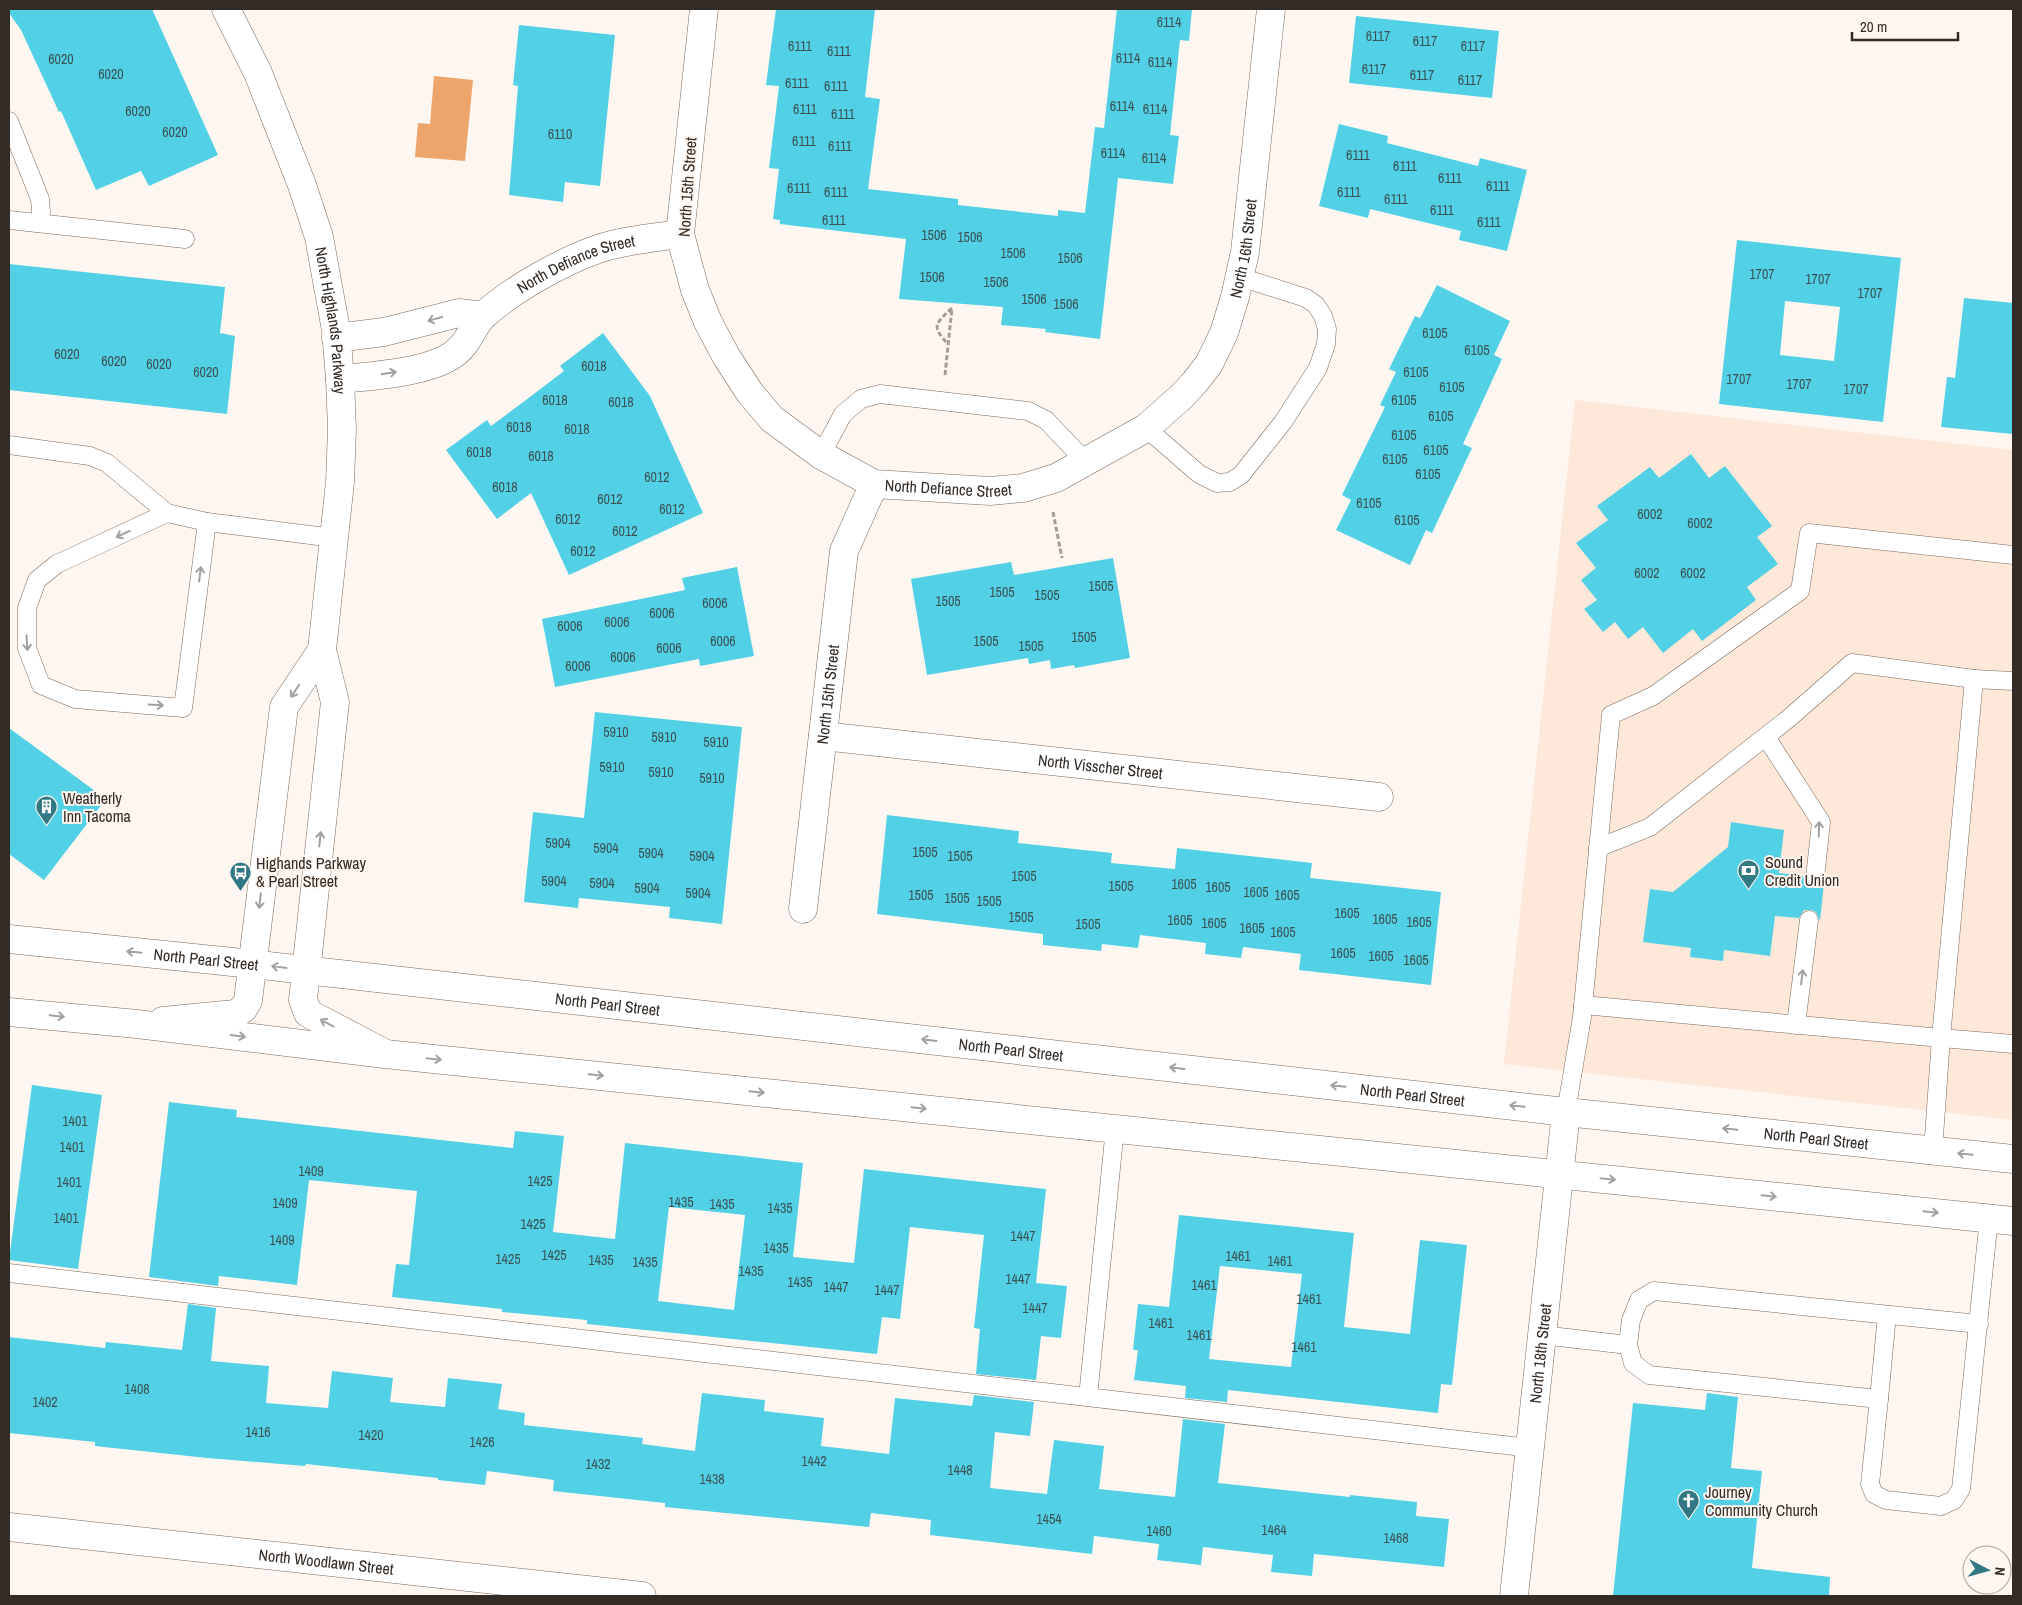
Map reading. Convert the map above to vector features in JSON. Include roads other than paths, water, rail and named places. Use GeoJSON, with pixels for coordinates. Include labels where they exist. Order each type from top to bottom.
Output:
{"type":"FeatureCollection","features":[{"type":"Feature","properties":{"kind":"street","name":"North Highlands Parkway"},"geometry":{"type":"LineString","coordinates":[[226,9],[258,73],[302,185],[319,237],[336,338],[340,379],[342,429],[340,482],[322,650],[336,702],[303,1000],[308,1012],[386,1054]]}},
{"type":"Feature","properties":{"kind":"street","name":"North 15th Street"},"geometry":{"type":"LineString","coordinates":[[704,9],[680,234],[695,290],[708,322],[726,356]]}},
{"type":"Feature","properties":{"kind":"street","name":"North 16th Street"},"geometry":{"type":"LineString","coordinates":[[1120,443],[1146,428],[1189,389],[1209,364],[1224,333],[1245,252],[1271,9]]}},
{"type":"Feature","properties":{"kind":"street","name":"North Defiance Street"},"geometry":{"type":"LineString","coordinates":[[340,379],[427,366],[451,356],[468,341],[482,316],[520,289],[560,265],[598,249],[631,241],[680,234]]}},
{"type":"Feature","properties":{"kind":"street"},"geometry":{"type":"LineString","coordinates":[[336,338],[384,332],[459,313],[482,316]]}},
{"type":"Feature","properties":{"kind":"street","name":"North Defiance Street"},"geometry":{"type":"LineString","coordinates":[[726,356],[750,393],[772,418],[821,455],[874,484],[990,492],[1023,488],[1056,478],[1120,443]]}},
{"type":"Feature","properties":{"kind":"street","name":"North 15th Street"},"geometry":{"type":"LineString","coordinates":[[803,909],[844,551],[874,484]]}},
{"type":"Feature","properties":{"kind":"street","name":"North Highlands Parkway"},"geometry":{"type":"LineString","coordinates":[[137,1024],[234,1014],[243,1009],[248,1001],[284,707],[322,650]]}},
{"type":"Feature","properties":{"kind":"street","name":"North Visscher Street"},"geometry":{"type":"LineString","coordinates":[[823,736],[1379,798]]}},
{"type":"Feature","properties":{"kind":"street","name":"North Pearl Street"},"geometry":{"type":"LineString","coordinates":[[9,939],[252,964],[1566,1112],[2013,1159]]}},
{"type":"Feature","properties":{"kind":"street"},"geometry":{"type":"LineString","coordinates":[[9,1012],[137,1024],[386,1054],[2001,1220]]}},
{"type":"Feature","properties":{"kind":"street","name":"North 18th Street"},"geometry":{"type":"LineString","coordinates":[[1514,1596],[1566,1112]]}},
{"type":"Feature","properties":{"kind":"street","name":"North Woodlawn Street"},"geometry":{"type":"LineString","coordinates":[[9,1526],[642,1596]]}},
{"type":"Feature","properties":{"kind":"lane"},"geometry":{"type":"LineString","coordinates":[[9,121],[40,199],[41,212],[39,223]]}},
{"type":"Feature","properties":{"kind":"lane"},"geometry":{"type":"LineString","coordinates":[[9,220],[185,239]]}},
{"type":"Feature","properties":{"kind":"lane"},"geometry":{"type":"LineString","coordinates":[[1146,428],[1200,474],[1217,484],[1230,482],[1241,475],[1283,422],[1318,368],[1326,344],[1327,329],[1323,316],[1316,305],[1306,298],[1240,277]]}},
{"type":"Feature","properties":{"kind":"lane"},"geometry":{"type":"LineString","coordinates":[[821,455],[843,414],[861,399],[880,394],[1028,411],[1046,420],[1085,461]]}},
{"type":"Feature","properties":{"kind":"lane"},"geometry":{"type":"LineString","coordinates":[[9,446],[90,456],[106,463],[167,513],[207,522],[334,538]]}},
{"type":"Feature","properties":{"kind":"lane"},"geometry":{"type":"LineString","coordinates":[[167,513],[57,564],[37,580],[27,608],[27,648],[41,686],[75,699],[183,708],[207,522]]}},
{"type":"Feature","properties":{"kind":"lane"},"geometry":{"type":"LineString","coordinates":[[1566,1112],[1584,1005],[1611,715],[1653,696],[1800,592],[1809,533],[2013,555]]}},
{"type":"Feature","properties":{"kind":"lane"},"geometry":{"type":"LineString","coordinates":[[1598,848],[1650,827],[1766,737],[1852,663],[1974,679],[2013,681]]}},
{"type":"Feature","properties":{"kind":"lane"},"geometry":{"type":"LineString","coordinates":[[1934,1151],[1941,1038],[1974,679]]}},
{"type":"Feature","properties":{"kind":"lane"},"geometry":{"type":"LineString","coordinates":[[1766,737],[1821,822],[1815,878]]}},
{"type":"Feature","properties":{"kind":"lane"},"geometry":{"type":"LineString","coordinates":[[1796,1025],[1809,920]]}},
{"type":"Feature","properties":{"kind":"lane"},"geometry":{"type":"LineString","coordinates":[[1584,1005],[2013,1044]]}},
{"type":"Feature","properties":{"kind":"lane"},"geometry":{"type":"LineString","coordinates":[[1088,1397],[1115,1128]]}},
{"type":"Feature","properties":{"kind":"lane"},"geometry":{"type":"LineString","coordinates":[[1887,1315],[1870,1484],[1874,1494],[1886,1500],[1941,1506],[1954,1500],[1961,1489],[1979,1324],[2001,1220]]}},
{"type":"Feature","properties":{"kind":"lane"},"geometry":{"type":"LineString","coordinates":[[9,1273],[1530,1448]]}},
{"type":"Feature","properties":{"kind":"lane"},"geometry":{"type":"LineString","coordinates":[[1879,1399],[1649,1375],[1633,1363],[1628,1345],[1631,1320],[1639,1300],[1654,1292],[1979,1324]]}},
{"type":"Feature","properties":{"kind":"lane"},"geometry":{"type":"LineString","coordinates":[[1542,1335],[1628,1345]]}},
{"type":"Feature","properties":{"kind":"place","name":"Weatherly Inn Tacoma"},"geometry":{"type":"Point","coordinates":[47,826]}},
{"type":"Feature","properties":{"kind":"place","name":"Sound Credit Union"},"geometry":{"type":"Point","coordinates":[1749,890]}},
{"type":"Feature","properties":{"kind":"place","name":"Highands Parkway & Pearl Street"},"geometry":{"type":"Point","coordinates":[240,891]}},
{"type":"Feature","properties":{"kind":"place","name":"Journey Community Church"},"geometry":{"type":"Point","coordinates":[1689,1520]}}]}
